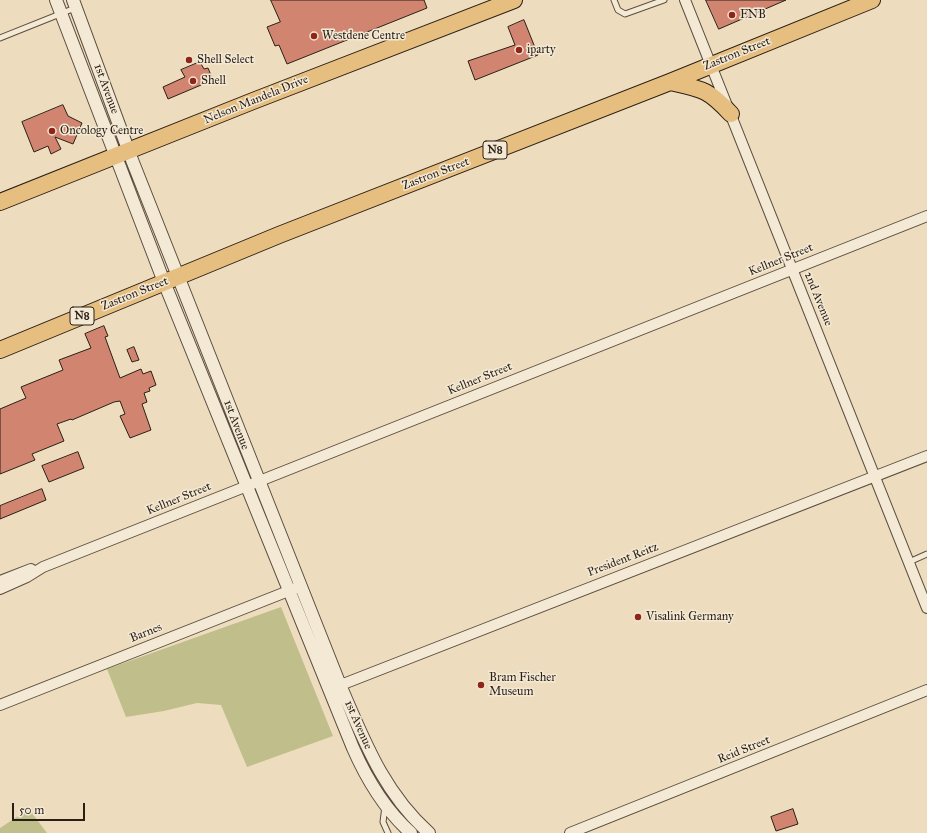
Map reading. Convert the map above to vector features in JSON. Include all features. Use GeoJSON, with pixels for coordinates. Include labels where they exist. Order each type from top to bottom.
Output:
{"type":"FeatureCollection","features":[{"type":"Feature","properties":{"kind":"highway","name":"Nelson Mandela Drive"},"geometry":{"type":"LineString","coordinates":[[0,202],[514,0]]}},
{"type":"Feature","properties":{"kind":"highway","name":"Zastron Street"},"geometry":{"type":"LineString","coordinates":[[0,350],[279,235],[670,82],[872,0]]}},
{"type":"Feature","properties":{"kind":"highway"},"geometry":{"type":"LineString","coordinates":[[670,82],[703,90],[715,96],[731,114]]}},
{"type":"Feature","properties":{"kind":"street","name":"1st Avenue"},"geometry":{"type":"LineString","coordinates":[[56,0],[122,154],[171,279],[246,486],[290,590],[334,687],[383,779],[403,806],[429,833]]}},
{"type":"Feature","properties":{"kind":"street","name":"2nd Avenue"},"geometry":{"type":"LineString","coordinates":[[686,0],[927,608]]}},
{"type":"Feature","properties":{"kind":"street","name":"1st Avenue"},"geometry":{"type":"LineString","coordinates":[[74,4],[122,154]]}},
{"type":"Feature","properties":{"kind":"street","name":"Kellner Street"},"geometry":{"type":"LineString","coordinates":[[0,589],[27,577],[43,567],[927,216]]}},
{"type":"Feature","properties":{"kind":"street","name":"1st Avenue"},"geometry":{"type":"LineString","coordinates":[[171,279],[301,585],[360,764],[383,802],[400,824],[411,833]]}},
{"type":"Feature","properties":{"kind":"street","name":"President Reitz"},"geometry":{"type":"LineString","coordinates":[[334,687],[927,456]]}},
{"type":"Feature","properties":{"kind":"street","name":"Kellner Street"},"geometry":{"type":"LineString","coordinates":[[0,581],[30,569],[43,567]]}},
{"type":"Feature","properties":{"kind":"street","name":"Barnes"},"geometry":{"type":"LineString","coordinates":[[0,705],[301,585]]}},
{"type":"Feature","properties":{"kind":"street","name":"Reid Street"},"geometry":{"type":"LineString","coordinates":[[570,833],[927,690]]}},
{"type":"Feature","properties":{"kind":"street"},"geometry":{"type":"LineString","coordinates":[[383,802],[392,791]]}},
{"type":"Feature","properties":{"kind":"lane"},"geometry":{"type":"LineString","coordinates":[[614,0],[618,10],[625,14],[664,0]]}},
{"type":"Feature","properties":{"kind":"lane"},"geometry":{"type":"LineString","coordinates":[[0,38],[61,13],[74,4]]}},
{"type":"Feature","properties":{"kind":"lane"},"geometry":{"type":"LineString","coordinates":[[909,562],[927,554]]}},
{"type":"Feature","properties":{"kind":"lane"},"geometry":{"type":"LineString","coordinates":[[383,802],[383,822],[388,833]]}},
{"type":"Feature","properties":{"kind":"shaded area"},"geometry":{"type":"Polygon","coordinates":[[[281,607],[333,736],[247,767],[221,705],[197,703],[164,711],[126,717],[107,669],[281,607]]]}},
{"type":"Feature","properties":{"kind":"shaded area"},"geometry":{"type":"Polygon","coordinates":[[[29,809],[47,833],[0,833],[0,828],[29,809]]]}},
{"type":"Feature","properties":{"kind":"building","name":"Westdene Centre"},"geometry":{"type":"Polygon","coordinates":[[[271,0],[424,0],[427,8],[287,64],[279,45],[275,46],[267,27],[280,22],[271,0]]]}},
{"type":"Feature","properties":{"kind":"building","name":"FNB"},"geometry":{"type":"Polygon","coordinates":[[[706,0],[786,0],[719,29],[706,0]]]}},
{"type":"Feature","properties":{"kind":"building","name":"iparty"},"geometry":{"type":"Polygon","coordinates":[[[524,20],[538,55],[475,80],[468,61],[515,45],[508,27],[524,20]]]}},
{"type":"Feature","properties":{"kind":"building"},"geometry":{"type":"Polygon","coordinates":[[[200,62],[204,69],[208,68],[213,80],[168,99],[163,87],[185,77],[181,70],[200,62]]]}},
{"type":"Feature","properties":{"kind":"building","name":"Oncology Centre"},"geometry":{"type":"Polygon","coordinates":[[[63,105],[68,116],[82,123],[73,144],[55,137],[61,149],[51,154],[48,146],[34,152],[22,122],[63,105]]]}},
{"type":"Feature","properties":{"kind":"building"},"geometry":{"type":"Polygon","coordinates":[[[104,326],[108,336],[105,337],[120,378],[141,369],[143,374],[151,371],[156,385],[149,388],[150,391],[144,393],[147,402],[142,404],[151,430],[130,438],[120,416],[125,414],[120,401],[114,402],[72,420],[71,419],[57,424],[64,441],[32,454],[35,460],[0,474],[0,409],[26,398],[21,387],[63,370],[59,360],[91,348],[85,334],[104,326]]]}},
{"type":"Feature","properties":{"kind":"building"},"geometry":{"type":"Polygon","coordinates":[[[134,347],[139,360],[132,362],[127,350],[134,347]]]}},
{"type":"Feature","properties":{"kind":"building"},"geometry":{"type":"Polygon","coordinates":[[[78,452],[84,468],[49,482],[42,466],[78,452]]]}},
{"type":"Feature","properties":{"kind":"building"},"geometry":{"type":"Polygon","coordinates":[[[42,489],[46,500],[0,519],[0,506],[42,489]]]}},
{"type":"Feature","properties":{"kind":"building"},"geometry":{"type":"Polygon","coordinates":[[[793,809],[798,824],[776,831],[771,817],[793,809]]]}},
{"type":"Feature","properties":{"kind":"place","name":"FNB"},"geometry":{"type":"Point","coordinates":[732,15]}},
{"type":"Feature","properties":{"kind":"place","name":"Westdene Centre"},"geometry":{"type":"Point","coordinates":[314,36]}},
{"type":"Feature","properties":{"kind":"place","name":"iparty"},"geometry":{"type":"Point","coordinates":[519,50]}},
{"type":"Feature","properties":{"kind":"place","name":"Shell Select"},"geometry":{"type":"Point","coordinates":[189,60]}},
{"type":"Feature","properties":{"kind":"place","name":"Shell"},"geometry":{"type":"Point","coordinates":[193,81]}},
{"type":"Feature","properties":{"kind":"place","name":"Oncology Centre"},"geometry":{"type":"Point","coordinates":[52,131]}},
{"type":"Feature","properties":{"kind":"place","name":"Visalink Germany"},"geometry":{"type":"Point","coordinates":[638,617]}},
{"type":"Feature","properties":{"kind":"place","name":"Bram Fischer Museum"},"geometry":{"type":"Point","coordinates":[481,685]}}]}
